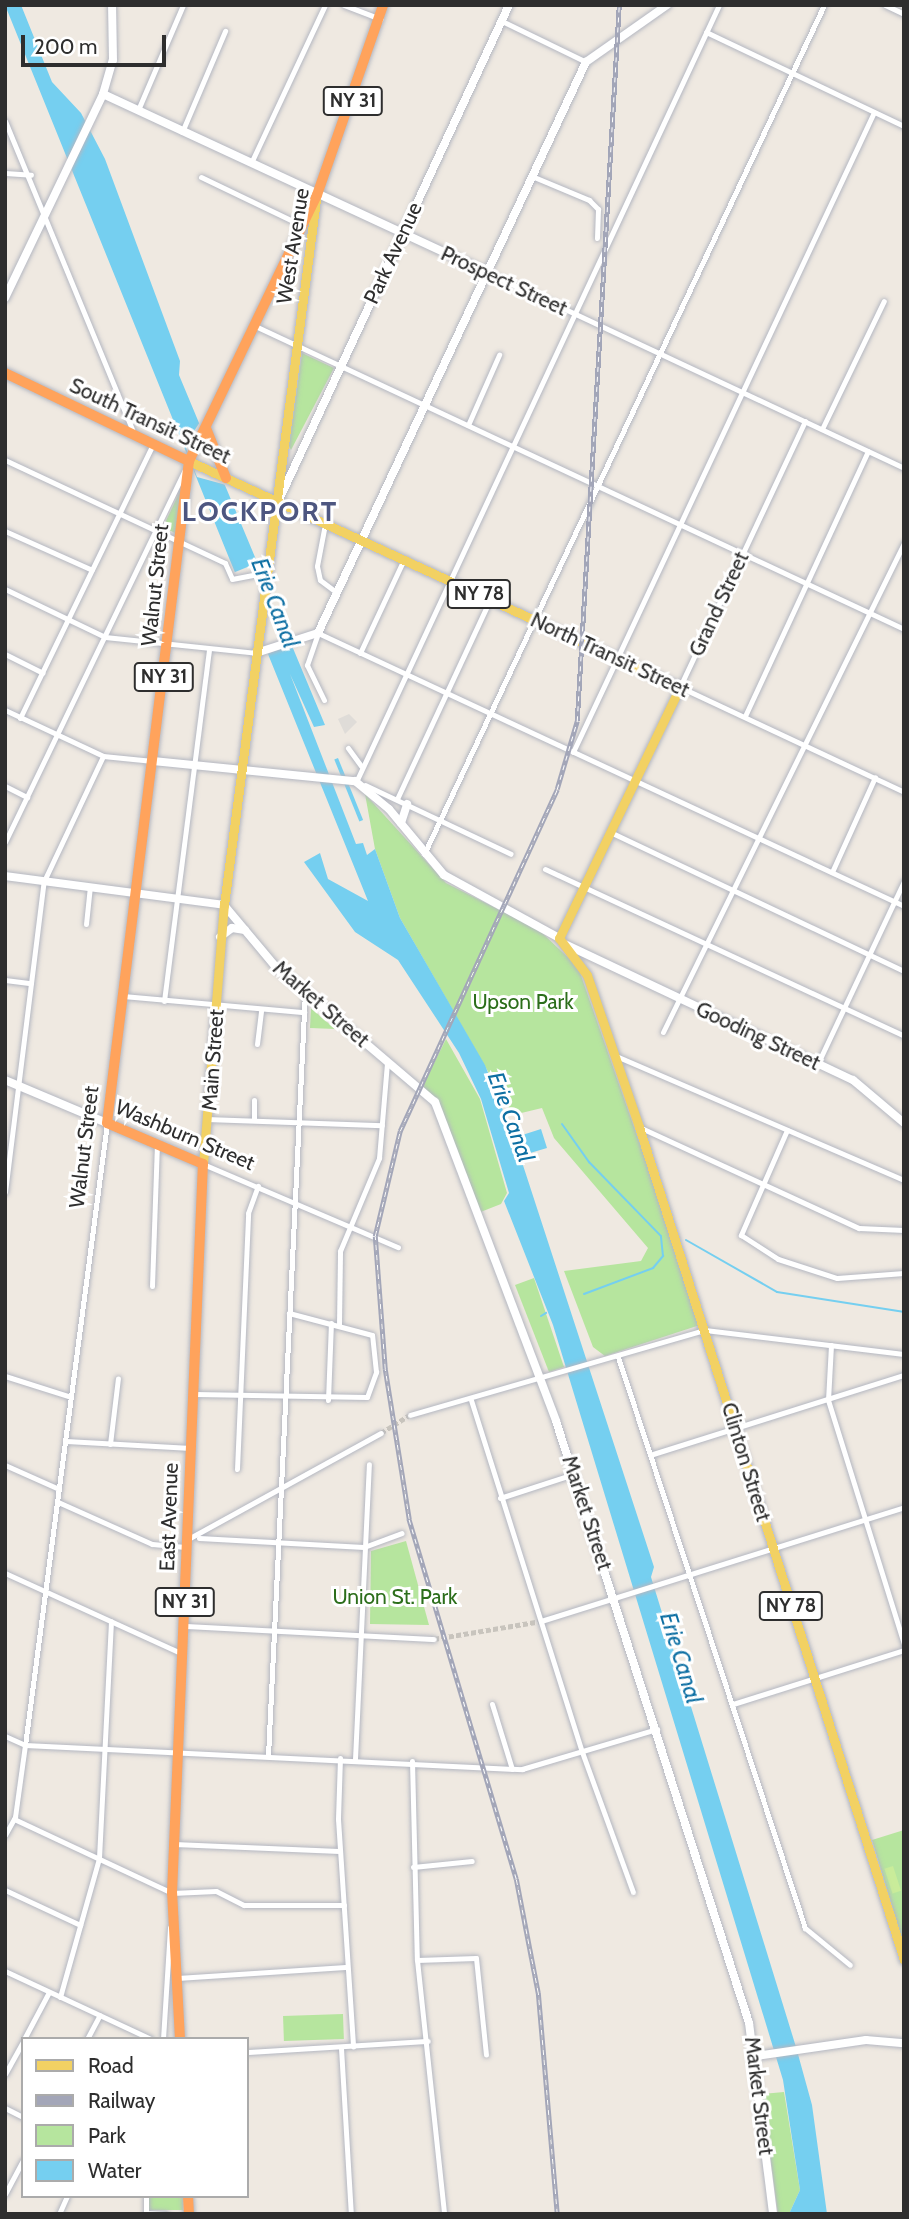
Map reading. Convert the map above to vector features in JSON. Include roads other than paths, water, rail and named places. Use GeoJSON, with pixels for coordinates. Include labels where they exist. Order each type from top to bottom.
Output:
{"type":"FeatureCollection","features":[{"type":"Feature","properties":{"kind":"highway","name":"West Avenue"},"geometry":{"type":"LineString","coordinates":[[317,195],[383,5]]}},
{"type":"Feature","properties":{"kind":"highway","name":"NY 31"},"geometry":{"type":"LineString","coordinates":[[190,460],[317,195]]}},
{"type":"Feature","properties":{"kind":"highway","name":"South Transit Street"},"geometry":{"type":"LineString","coordinates":[[5,373],[190,460]]}},
{"type":"Feature","properties":{"kind":"highway"},"geometry":{"type":"LineString","coordinates":[[207,425],[229,479]]}},
{"type":"Feature","properties":{"kind":"highway","name":"Walnut Street"},"geometry":{"type":"LineString","coordinates":[[107,1123],[190,460]]}},
{"type":"Feature","properties":{"kind":"highway","name":"Washburn Street"},"geometry":{"type":"LineString","coordinates":[[107,1123],[203,1164]]}},
{"type":"Feature","properties":{"kind":"highway","name":"East Avenue"},"geometry":{"type":"LineString","coordinates":[[180,2037],[172,1893],[184,1626],[192,1541],[191,1448],[203,1164]]}},
{"type":"Feature","properties":{"kind":"main road","name":"West Avenue"},"geometry":{"type":"LineString","coordinates":[[278,502],[317,195]]}},
{"type":"Feature","properties":{"kind":"main road","name":"South Transit Street"},"geometry":{"type":"LineString","coordinates":[[190,460],[278,502]]}},
{"type":"Feature","properties":{"kind":"main road","name":"North Transit Street"},"geometry":{"type":"LineString","coordinates":[[278,502],[680,687]]}},
{"type":"Feature","properties":{"kind":"main road","name":"Main Street"},"geometry":{"type":"LineString","coordinates":[[203,1164],[222,935],[278,502]]}},
{"type":"Feature","properties":{"kind":"main road","name":"Grand Street"},"geometry":{"type":"LineString","coordinates":[[559,938],[680,687]]}},
{"type":"Feature","properties":{"kind":"main road","name":"Gooding Street"},"geometry":{"type":"LineString","coordinates":[[559,938],[583,967]]}},
{"type":"Feature","properties":{"kind":"main road","name":"Clinton Street"},"geometry":{"type":"LineString","coordinates":[[583,967],[639,1127],[705,1330],[771,1547],[904,1960]]}},
{"type":"Feature","properties":{"kind":"street"},"geometry":{"type":"LineString","coordinates":[[5,298],[103,94],[113,60],[112,5]]}},
{"type":"Feature","properties":{"kind":"street"},"geometry":{"type":"LineString","coordinates":[[138,110],[183,5]]}},
{"type":"Feature","properties":{"kind":"street"},"geometry":{"type":"LineString","coordinates":[[251,163],[325,5]]}},
{"type":"Feature","properties":{"kind":"street"},"geometry":{"type":"LineString","coordinates":[[344,5],[380,19]]}},
{"type":"Feature","properties":{"kind":"street","name":"Park Avenue"},"geometry":{"type":"LineString","coordinates":[[278,502],[509,5]]}},
{"type":"Feature","properties":{"kind":"street"},"geometry":{"type":"LineString","coordinates":[[649,5],[655,13]]}},
{"type":"Feature","properties":{"kind":"street"},"geometry":{"type":"LineString","coordinates":[[324,700],[307,666],[318,633],[586,62],[667,5]]}},
{"type":"Feature","properties":{"kind":"street"},"geometry":{"type":"LineString","coordinates":[[355,781],[719,5]]}},
{"type":"Feature","properties":{"kind":"street"},"geometry":{"type":"LineString","coordinates":[[424,853],[824,5]]}},
{"type":"Feature","properties":{"kind":"street"},"geometry":{"type":"LineString","coordinates":[[885,5],[904,14]]}},
{"type":"Feature","properties":{"kind":"street"},"geometry":{"type":"LineString","coordinates":[[502,21],[586,62]]}},
{"type":"Feature","properties":{"kind":"street"},"geometry":{"type":"LineString","coordinates":[[182,131],[225,31]]}},
{"type":"Feature","properties":{"kind":"street"},"geometry":{"type":"LineString","coordinates":[[706,32],[904,126]]}},
{"type":"Feature","properties":{"kind":"street","name":"Prospect Street"},"geometry":{"type":"LineString","coordinates":[[103,94],[904,468]]}},
{"type":"Feature","properties":{"kind":"street"},"geometry":{"type":"LineString","coordinates":[[573,752],[874,112]]}},
{"type":"Feature","properties":{"kind":"street"},"geometry":{"type":"LineString","coordinates":[[5,121],[46,210],[134,435]]}},
{"type":"Feature","properties":{"kind":"street"},"geometry":{"type":"LineString","coordinates":[[5,173],[31,175]]}},
{"type":"Feature","properties":{"kind":"street"},"geometry":{"type":"LineString","coordinates":[[201,177],[301,225]]}},
{"type":"Feature","properties":{"kind":"street"},"geometry":{"type":"LineString","coordinates":[[534,177],[589,200],[598,209],[597,238]]}},
{"type":"Feature","properties":{"kind":"street"},"geometry":{"type":"LineString","coordinates":[[822,429],[884,301]]}},
{"type":"Feature","properties":{"kind":"street"},"geometry":{"type":"LineString","coordinates":[[253,325],[339,368],[468,425],[904,629]]}},
{"type":"Feature","properties":{"kind":"street"},"geometry":{"type":"LineString","coordinates":[[468,425],[499,355]]}},
{"type":"Feature","properties":{"kind":"street","name":"Grand Street"},"geometry":{"type":"LineString","coordinates":[[680,687],[804,421]]}},
{"type":"Feature","properties":{"kind":"street"},"geometry":{"type":"LineString","coordinates":[[20,718],[153,444]]}},
{"type":"Feature","properties":{"kind":"street"},"geometry":{"type":"LineString","coordinates":[[745,716],[868,452]]}},
{"type":"Feature","properties":{"kind":"street"},"geometry":{"type":"LineString","coordinates":[[5,460],[119,517],[225,563],[236,577],[268,575]]}},
{"type":"Feature","properties":{"kind":"street"},"geometry":{"type":"LineString","coordinates":[[5,842],[190,460]]}},
{"type":"Feature","properties":{"kind":"street"},"geometry":{"type":"LineString","coordinates":[[326,523],[317,566],[320,580],[336,592]]}},
{"type":"Feature","properties":{"kind":"street"},"geometry":{"type":"LineString","coordinates":[[5,531],[92,570]]}},
{"type":"Feature","properties":{"kind":"street"},"geometry":{"type":"LineString","coordinates":[[663,1032],[761,840],[904,543]]}},
{"type":"Feature","properties":{"kind":"street"},"geometry":{"type":"LineString","coordinates":[[360,653],[404,559]]}},
{"type":"Feature","properties":{"kind":"street"},"geometry":{"type":"LineString","coordinates":[[5,589],[106,636],[209,650],[261,646],[318,633],[904,906]]}},
{"type":"Feature","properties":{"kind":"street"},"geometry":{"type":"LineString","coordinates":[[397,799],[490,600]]}},
{"type":"Feature","properties":{"kind":"street"},"geometry":{"type":"LineString","coordinates":[[164,1001],[209,650]]}},
{"type":"Feature","properties":{"kind":"street"},"geometry":{"type":"LineString","coordinates":[[5,654],[43,673]]}},
{"type":"Feature","properties":{"kind":"street","name":"North Transit Street"},"geometry":{"type":"LineString","coordinates":[[680,687],[904,792]]}},
{"type":"Feature","properties":{"kind":"street"},"geometry":{"type":"LineString","coordinates":[[5,710],[103,755],[311,780],[355,781],[511,854]]}},
{"type":"Feature","properties":{"kind":"street"},"geometry":{"type":"LineString","coordinates":[[348,748],[361,766]]}},
{"type":"Feature","properties":{"kind":"street"},"geometry":{"type":"LineString","coordinates":[[5,1192],[44,881],[103,755]]}},
{"type":"Feature","properties":{"kind":"street"},"geometry":{"type":"LineString","coordinates":[[832,872],[875,777]]}},
{"type":"Feature","properties":{"kind":"street","name":"Gooding Street"},"geometry":{"type":"LineString","coordinates":[[355,781],[401,822],[444,876],[559,938]]}},
{"type":"Feature","properties":{"kind":"street"},"geometry":{"type":"LineString","coordinates":[[5,786],[27,797]]}},
{"type":"Feature","properties":{"kind":"street"},"geometry":{"type":"LineString","coordinates":[[401,822],[407,804]]}},
{"type":"Feature","properties":{"kind":"street"},"geometry":{"type":"LineString","coordinates":[[610,832],[904,971]]}},
{"type":"Feature","properties":{"kind":"street"},"geometry":{"type":"LineString","coordinates":[[545,869],[904,1036]]}},
{"type":"Feature","properties":{"kind":"street"},"geometry":{"type":"LineString","coordinates":[[5,876],[177,898],[226,907]]}},
{"type":"Feature","properties":{"kind":"street"},"geometry":{"type":"LineString","coordinates":[[818,1063],[904,881]]}},
{"type":"Feature","properties":{"kind":"street"},"geometry":{"type":"LineString","coordinates":[[86,924],[90,888]]}},
{"type":"Feature","properties":{"kind":"street","name":"Market Street"},"geometry":{"type":"LineString","coordinates":[[226,907],[305,992],[435,1102],[542,1381],[657,1729],[756,2056],[773,2214]]}},
{"type":"Feature","properties":{"kind":"street"},"geometry":{"type":"LineString","coordinates":[[222,935],[245,930]]}},
{"type":"Feature","properties":{"kind":"street","name":"Gooding Street"},"geometry":{"type":"LineString","coordinates":[[567,945],[602,964],[853,1080],[904,1123]]}},
{"type":"Feature","properties":{"kind":"street"},"geometry":{"type":"LineString","coordinates":[[583,967],[602,964]]}},
{"type":"Feature","properties":{"kind":"street"},"geometry":{"type":"LineString","coordinates":[[5,979],[31,983]]}},
{"type":"Feature","properties":{"kind":"street"},"geometry":{"type":"LineString","coordinates":[[268,1756],[271,1631],[305,992]]}},
{"type":"Feature","properties":{"kind":"street"},"geometry":{"type":"LineString","coordinates":[[123,996],[214,1008],[304,1012]]}},
{"type":"Feature","properties":{"kind":"street"},"geometry":{"type":"LineString","coordinates":[[257,1044],[261,1010]]}},
{"type":"Feature","properties":{"kind":"street"},"geometry":{"type":"LineString","coordinates":[[613,1055],[904,1180]]}},
{"type":"Feature","properties":{"kind":"street"},"geometry":{"type":"LineString","coordinates":[[339,1325],[340,1251],[379,1158],[387,1062]]}},
{"type":"Feature","properties":{"kind":"street","name":"Washburn Street"},"geometry":{"type":"LineString","coordinates":[[5,1080],[107,1123]]}},
{"type":"Feature","properties":{"kind":"street"},"geometry":{"type":"LineString","coordinates":[[254,1100],[254,1119]]}},
{"type":"Feature","properties":{"kind":"street"},"geometry":{"type":"LineString","coordinates":[[208,1119],[382,1125]]}},
{"type":"Feature","properties":{"kind":"street","name":"Walnut Street"},"geometry":{"type":"LineString","coordinates":[[5,1835],[14,1819],[25,1745],[107,1123]]}},
{"type":"Feature","properties":{"kind":"street"},"geometry":{"type":"LineString","coordinates":[[639,1127],[859,1228],[904,1230]]}},
{"type":"Feature","properties":{"kind":"street"},"geometry":{"type":"LineString","coordinates":[[787,1130],[741,1235],[778,1259],[836,1278],[904,1273]]}},
{"type":"Feature","properties":{"kind":"street"},"geometry":{"type":"LineString","coordinates":[[152,1286],[157,1144]]}},
{"type":"Feature","properties":{"kind":"street","name":"Washburn Street"},"geometry":{"type":"LineString","coordinates":[[203,1164],[351,1225],[398,1248]]}},
{"type":"Feature","properties":{"kind":"street"},"geometry":{"type":"LineString","coordinates":[[237,1469],[248,1213],[258,1186]]}},
{"type":"Feature","properties":{"kind":"street"},"geometry":{"type":"LineString","coordinates":[[195,1394],[328,1399],[367,1397],[376,1372],[372,1335],[289,1312]]}},
{"type":"Feature","properties":{"kind":"street"},"geometry":{"type":"LineString","coordinates":[[328,1399],[331,1323]]}},
{"type":"Feature","properties":{"kind":"street"},"geometry":{"type":"LineString","coordinates":[[410,1415],[542,1381],[705,1330],[904,1354]]}},
{"type":"Feature","properties":{"kind":"street"},"geometry":{"type":"LineString","coordinates":[[831,1345],[828,1400],[904,1644]]}},
{"type":"Feature","properties":{"kind":"street"},"geometry":{"type":"LineString","coordinates":[[618,1357],[653,1454],[805,1928],[849,1965]]}},
{"type":"Feature","properties":{"kind":"street"},"geometry":{"type":"LineString","coordinates":[[653,1454],[904,1375]]}},
{"type":"Feature","properties":{"kind":"street"},"geometry":{"type":"LineString","coordinates":[[5,1376],[71,1397]]}},
{"type":"Feature","properties":{"kind":"street"},"geometry":{"type":"LineString","coordinates":[[110,1444],[118,1378]]}},
{"type":"Feature","properties":{"kind":"street"},"geometry":{"type":"LineString","coordinates":[[471,1400],[582,1752],[633,1892]]}},
{"type":"Feature","properties":{"kind":"street"},"geometry":{"type":"LineString","coordinates":[[192,1541],[280,1488],[381,1433]]}},
{"type":"Feature","properties":{"kind":"street"},"geometry":{"type":"LineString","coordinates":[[66,1441],[191,1448]]}},
{"type":"Feature","properties":{"kind":"street"},"geometry":{"type":"LineString","coordinates":[[355,1759],[369,1464]]}},
{"type":"Feature","properties":{"kind":"street"},"geometry":{"type":"LineString","coordinates":[[5,1465],[59,1489]]}},
{"type":"Feature","properties":{"kind":"street"},"geometry":{"type":"LineString","coordinates":[[500,1498],[574,1475]]}},
{"type":"Feature","properties":{"kind":"street"},"geometry":{"type":"LineString","coordinates":[[58,1503],[152,1544],[192,1541],[364,1546],[401,1533]]}},
{"type":"Feature","properties":{"kind":"street"},"geometry":{"type":"LineString","coordinates":[[541,1621],[904,1507]]}},
{"type":"Feature","properties":{"kind":"street"},"geometry":{"type":"LineString","coordinates":[[5,1573],[183,1654]]}},
{"type":"Feature","properties":{"kind":"street"},"geometry":{"type":"LineString","coordinates":[[60,1997],[99,1858],[111,1621]]}},
{"type":"Feature","properties":{"kind":"street"},"geometry":{"type":"LineString","coordinates":[[184,1626],[434,1639]]}},
{"type":"Feature","properties":{"kind":"street"},"geometry":{"type":"LineString","coordinates":[[733,1704],[904,1650]]}},
{"type":"Feature","properties":{"kind":"street"},"geometry":{"type":"LineString","coordinates":[[492,1704],[512,1769]]}},
{"type":"Feature","properties":{"kind":"street"},"geometry":{"type":"LineString","coordinates":[[5,1736],[25,1745],[412,1761],[512,1769],[582,1752],[657,1729]]}},
{"type":"Feature","properties":{"kind":"street"},"geometry":{"type":"LineString","coordinates":[[340,1758],[340,1851],[352,2047]]}},
{"type":"Feature","properties":{"kind":"street"},"geometry":{"type":"LineString","coordinates":[[412,1761],[416,1960],[428,2041],[444,2214]]}},
{"type":"Feature","properties":{"kind":"street"},"geometry":{"type":"LineString","coordinates":[[14,1819],[172,1893],[216,1891],[244,1905],[344,1905]]}},
{"type":"Feature","properties":{"kind":"street"},"geometry":{"type":"LineString","coordinates":[[174,1844],[340,1851]]}},
{"type":"Feature","properties":{"kind":"street"},"geometry":{"type":"LineString","coordinates":[[413,1867],[472,1861]]}},
{"type":"Feature","properties":{"kind":"street"},"geometry":{"type":"LineString","coordinates":[[5,1890],[80,1925]]}},
{"type":"Feature","properties":{"kind":"street"},"geometry":{"type":"LineString","coordinates":[[163,2037],[172,1893]]}},
{"type":"Feature","properties":{"kind":"street"},"geometry":{"type":"LineString","coordinates":[[416,1960],[476,1958],[486,2054]]}},
{"type":"Feature","properties":{"kind":"street"},"geometry":{"type":"LineString","coordinates":[[176,1978],[348,1967]]}},
{"type":"Feature","properties":{"kind":"street"},"geometry":{"type":"LineString","coordinates":[[5,1971],[146,2037]]}},
{"type":"Feature","properties":{"kind":"street"},"geometry":{"type":"LineString","coordinates":[[25,2037],[49,1992]]}},
{"type":"Feature","properties":{"kind":"street"},"geometry":{"type":"LineString","coordinates":[[88,2037],[100,2015]]}},
{"type":"Feature","properties":{"kind":"street"},"geometry":{"type":"LineString","coordinates":[[248,2052],[428,2041]]}},
{"type":"Feature","properties":{"kind":"street"},"geometry":{"type":"LineString","coordinates":[[756,2056],[814,2048],[904,2043]]}},
{"type":"Feature","properties":{"kind":"street"},"geometry":{"type":"LineString","coordinates":[[5,2074],[21,2044]]}},
{"type":"Feature","properties":{"kind":"street"},"geometry":{"type":"LineString","coordinates":[[341,2048],[351,2214]]}},
{"type":"Feature","properties":{"kind":"street"},"geometry":{"type":"LineString","coordinates":[[5,2108],[21,2116]]}},
{"type":"Feature","properties":{"kind":"street"},"geometry":{"type":"LineString","coordinates":[[5,2194],[21,2165]]}},
{"type":"Feature","properties":{"kind":"street"},"geometry":{"type":"LineString","coordinates":[[59,2214],[66,2198]]}},
{"type":"Feature","properties":{"kind":"street"},"geometry":{"type":"LineString","coordinates":[[146,2214],[166,2214]]}},
{"type":"Feature","properties":{"kind":"water"},"geometry":{"type":"Polygon","coordinates":[[[5,5],[21,5],[52,82],[81,113],[105,159],[180,361],[179,375],[325,725],[314,727],[290,674],[356,844],[363,843],[367,855],[375,849],[400,918],[485,1065],[517,1146],[516,1137],[541,1129],[547,1148],[520,1156],[654,1567],[651,1577],[796,2047],[812,2105],[827,2214],[789,2214],[800,2190],[783,2080],[553,1325],[504,1201],[509,1193],[481,1099],[459,1053],[398,960],[355,932],[304,862],[320,853],[328,879],[368,901],[5,5]]]}},
{"type":"Feature","properties":{"kind":"water"},"geometry":{"type":"Polygon","coordinates":[[[338,758],[363,820],[359,822],[334,759],[338,758]]]}},
{"type":"Feature","properties":{"kind":"waterway"},"geometry":{"type":"LineString","coordinates":[[562,1124],[589,1162],[661,1236]]}},
{"type":"Feature","properties":{"kind":"waterway"},"geometry":{"type":"LineString","coordinates":[[584,1294],[653,1268],[663,1256],[661,1236]]}},
{"type":"Feature","properties":{"kind":"waterway"},"geometry":{"type":"LineString","coordinates":[[686,1240],[777,1292],[904,1312]]}},
{"type":"Feature","properties":{"kind":"waterway"},"geometry":{"type":"LineString","coordinates":[[541,1316],[546,1313]]}},
{"type":"Feature","properties":{"kind":"tunnel"},"geometry":{"type":"LineString","coordinates":[[381,1433],[410,1415]]}},
{"type":"Feature","properties":{"kind":"tunnel"},"geometry":{"type":"LineString","coordinates":[[434,1639],[541,1621]]}},
{"type":"Feature","properties":{"kind":"railway"},"geometry":{"type":"LineString","coordinates":[[557,2214],[538,1993],[516,1879],[409,1519],[385,1369],[375,1236],[400,1131],[557,789],[577,721],[619,5]]}},
{"type":"Feature","properties":{"kind":"district","name":"LOCKPORT"},"geometry":{"type":"Point","coordinates":[260,511]}},
{"type":"Feature","properties":{"kind":"water label","name":"Erie Canal"},"geometry":{"type":"Point","coordinates":[275,603]}},
{"type":"Feature","properties":{"kind":"water label","name":"Erie Canal"},"geometry":{"type":"Point","coordinates":[511,1117]}},
{"type":"Feature","properties":{"kind":"water label","name":"Erie Canal"},"geometry":{"type":"Point","coordinates":[681,1658]}},
{"type":"Feature","properties":{"kind":"park label","name":"Upson Park"},"geometry":{"type":"Point","coordinates":[523,1002]}},
{"type":"Feature","properties":{"kind":"park label","name":"Union St. Park"},"geometry":{"type":"Point","coordinates":[395,1597]}}]}
